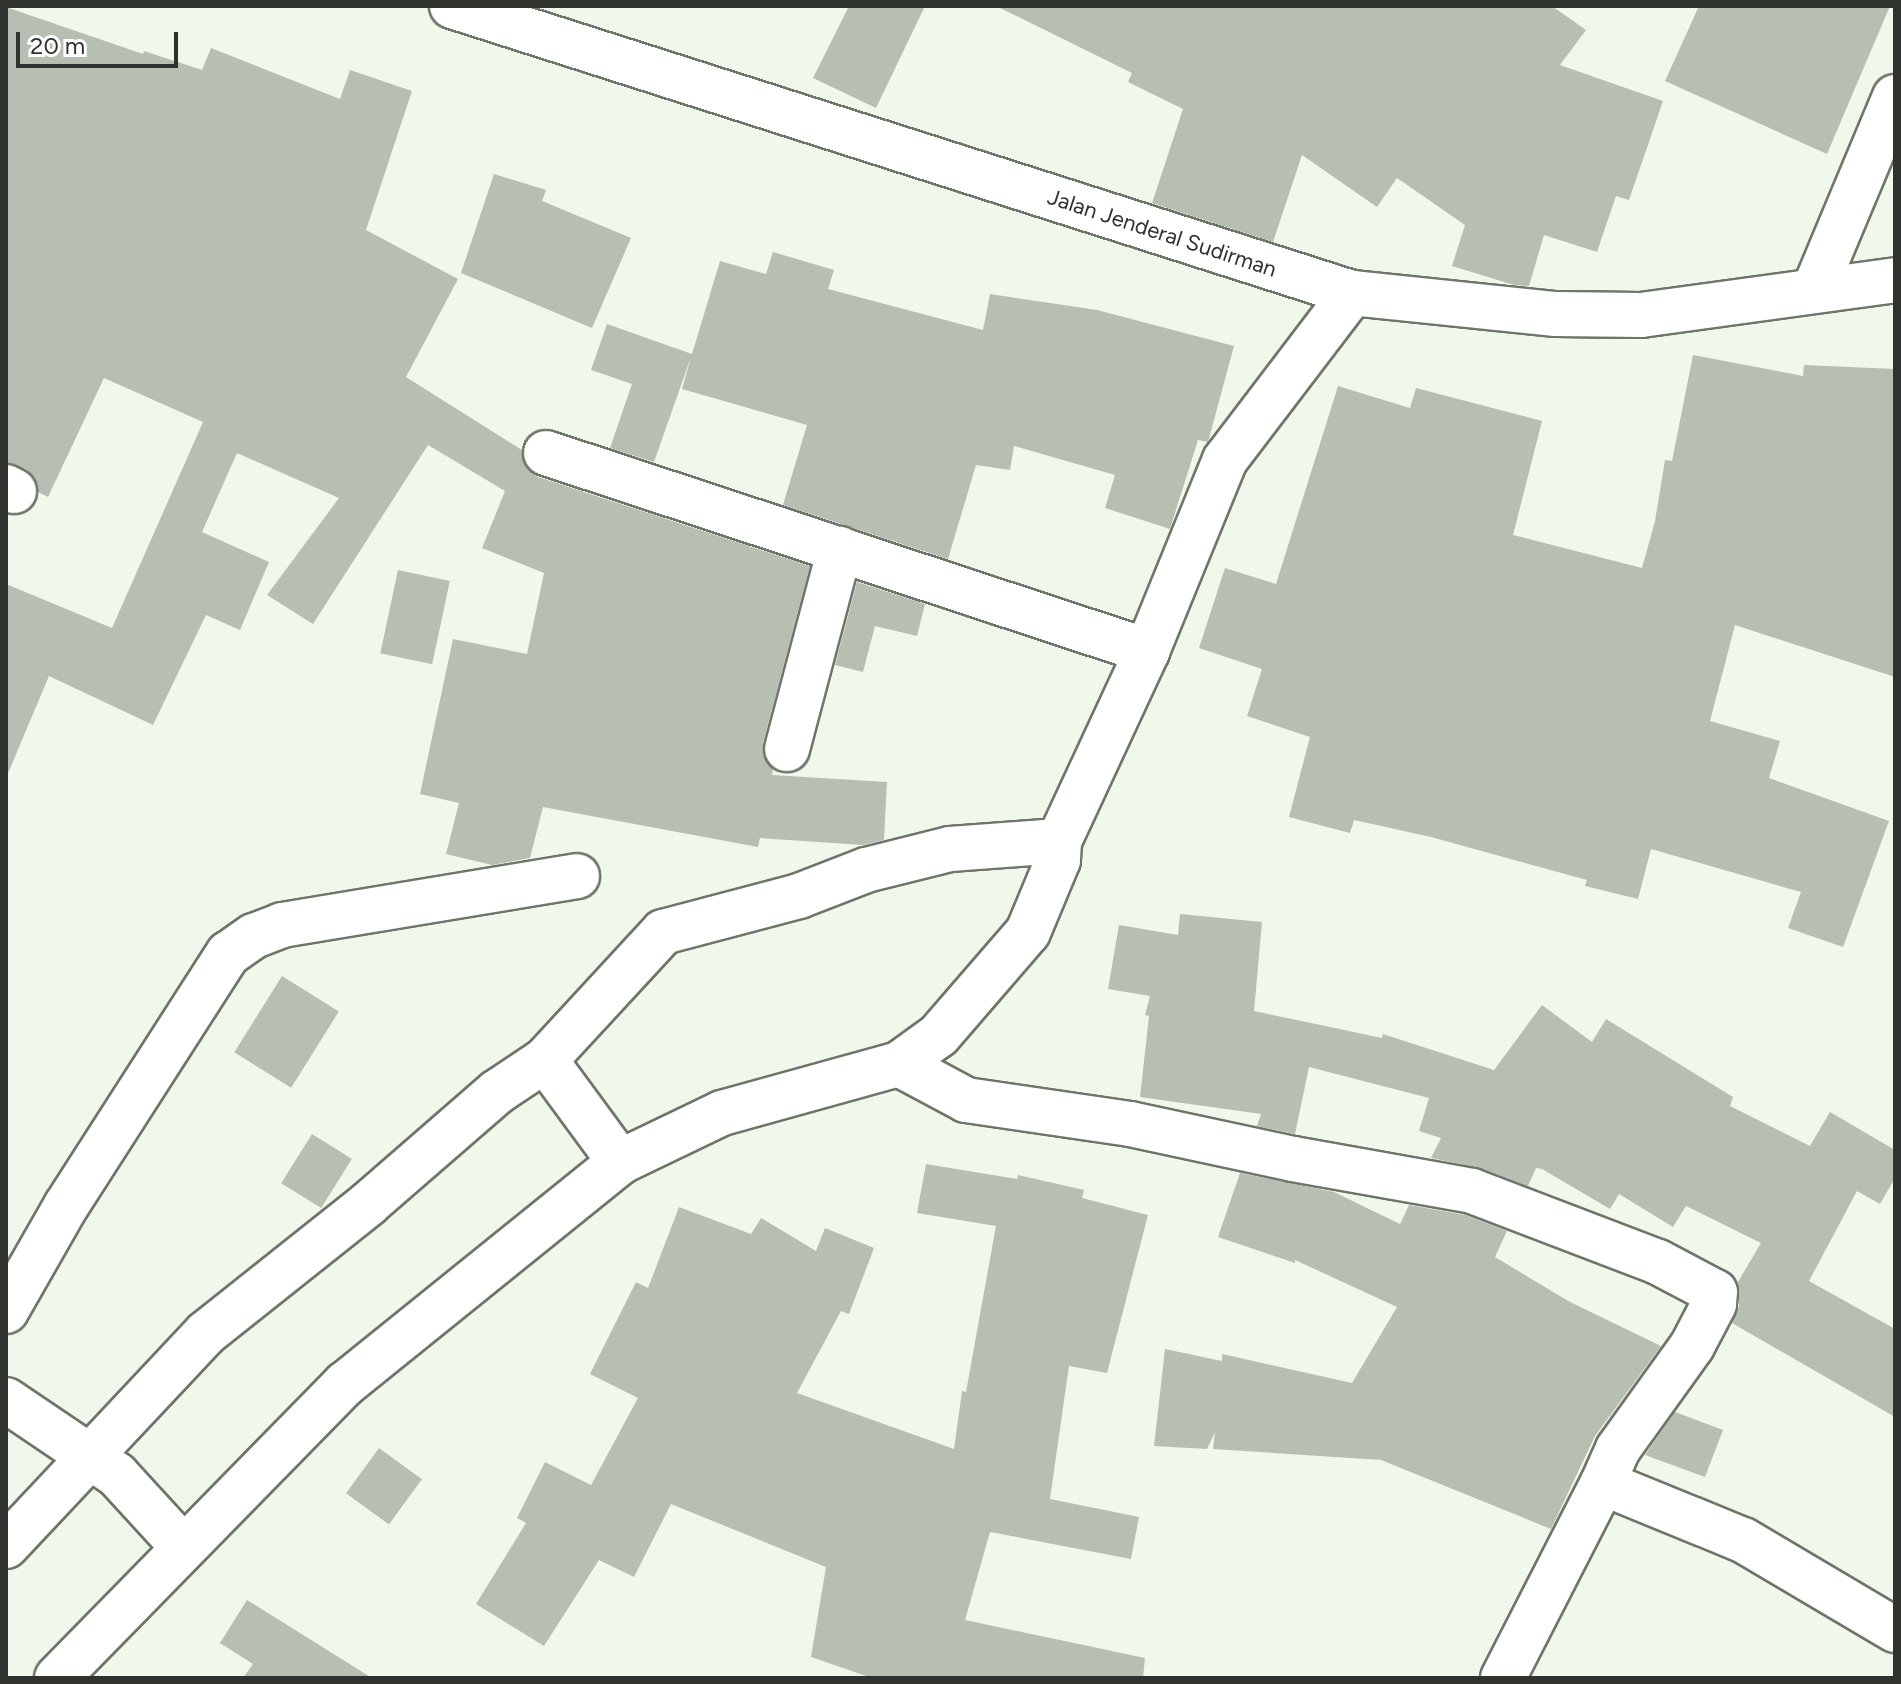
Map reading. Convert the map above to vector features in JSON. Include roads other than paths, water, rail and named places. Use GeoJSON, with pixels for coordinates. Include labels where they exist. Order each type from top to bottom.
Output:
{"type":"FeatureCollection","features":[{"type":"Feature","properties":{"kind":"street","name":"Jalan Jenderal Sudirman"},"geometry":{"type":"LineString","coordinates":[[452,6],[1352,293],[1556,314],[1641,315],[1815,288],[1895,280]]}},
{"type":"Feature","properties":{"kind":"street"},"geometry":{"type":"LineString","coordinates":[[1815,288],[1895,97]]}},
{"type":"Feature","properties":{"kind":"street"},"geometry":{"type":"LineString","coordinates":[[57,1678],[177,1540],[607,1146],[899,1064],[939,1035],[1028,932],[1059,851],[1147,651],[1225,460],[1352,293]]}},
{"type":"Feature","properties":{"kind":"street"},"geometry":{"type":"LineString","coordinates":[[546,453],[1147,651]]}},
{"type":"Feature","properties":{"kind":"street"},"geometry":{"type":"LineString","coordinates":[[787,749],[840,549]]}},
{"type":"Feature","properties":{"kind":"street"},"geometry":{"type":"LineString","coordinates":[[6,1546],[105,1466],[206,1333],[368,1204],[497,1092],[553,1071],[663,932],[799,896],[866,870],[950,849],[1059,851]]}},
{"type":"Feature","properties":{"kind":"street"},"geometry":{"type":"LineString","coordinates":[[6,1311],[66,1206],[228,954],[254,936],[282,925],[577,876]]}},
{"type":"Feature","properties":{"kind":"street"},"geometry":{"type":"LineString","coordinates":[[899,1064],[966,1100],[1130,1124],[1293,1159],[1472,1191],[1658,1262],[1715,1292],[1714,1304],[1692,1346],[1618,1449],[1503,1678]]}},
{"type":"Feature","properties":{"kind":"street"},"geometry":{"type":"LineString","coordinates":[[553,1071],[607,1146]]}},
{"type":"Feature","properties":{"kind":"street"},"geometry":{"type":"LineString","coordinates":[[6,1400],[105,1466],[177,1540]]}},
{"type":"Feature","properties":{"kind":"street"},"geometry":{"type":"LineString","coordinates":[[1603,1483],[1743,1540],[1895,1630]]}}]}
